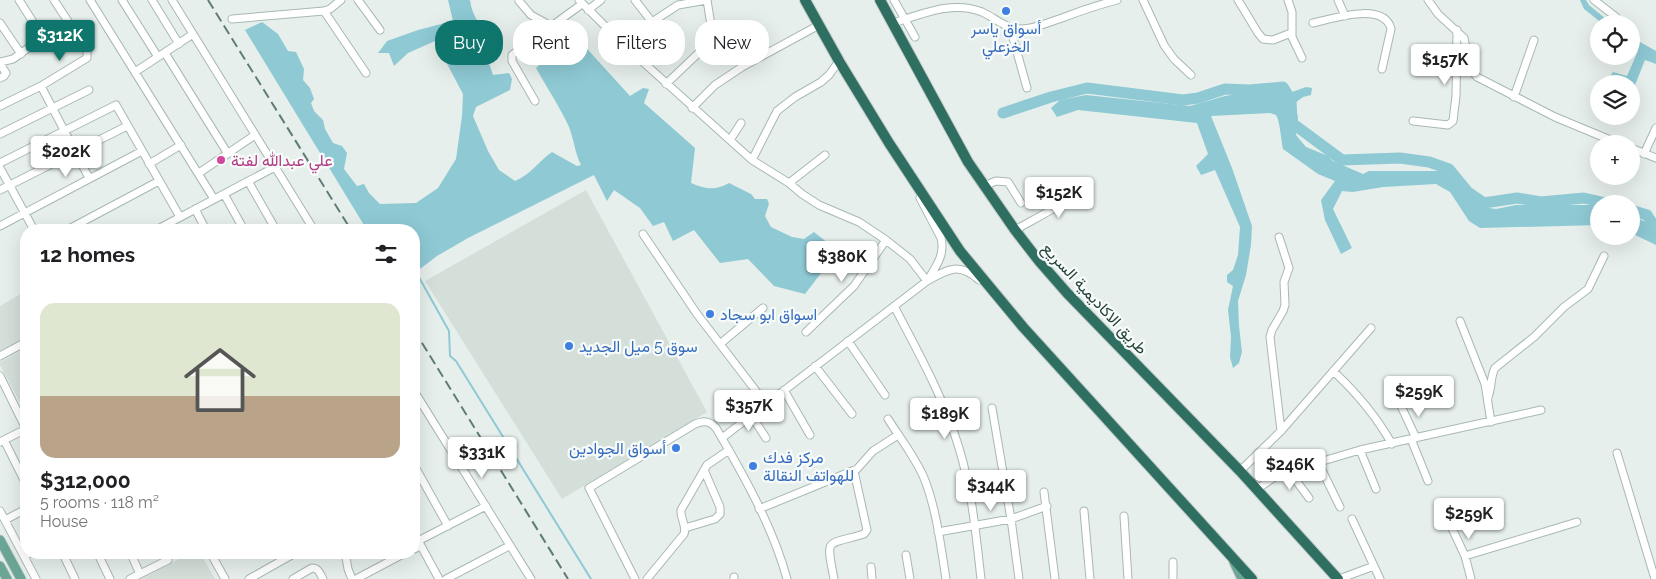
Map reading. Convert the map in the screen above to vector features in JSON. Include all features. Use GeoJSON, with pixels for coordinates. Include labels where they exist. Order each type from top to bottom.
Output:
{"type":"FeatureCollection","features":[{"type":"Feature","properties":{"kind":"highway"},"geometry":{"type":"LineString","coordinates":[[805,0],[839,61],[910,176],[960,251],[1023,327],[1252,579]]}},
{"type":"Feature","properties":{"kind":"highway","name":"طريق الاكاديمية السريع"},"geometry":{"type":"LineString","coordinates":[[880,0],[968,162],[1039,261],[1067,293],[1257,489],[1339,579]]}},
{"type":"Feature","properties":{"kind":"main road"},"geometry":{"type":"LineString","coordinates":[[0,540],[20,579]]}},
{"type":"Feature","properties":{"kind":"main road"},"geometry":{"type":"LineString","coordinates":[[1234,559],[1242,579]]}},
{"type":"Feature","properties":{"kind":"main road"},"geometry":{"type":"LineString","coordinates":[[0,566],[7,579]]}},
{"type":"Feature","properties":{"kind":"street"},"geometry":{"type":"LineString","coordinates":[[0,78],[6,73],[0,63],[21,54],[42,38],[19,0]]}},
{"type":"Feature","properties":{"kind":"street"},"geometry":{"type":"LineString","coordinates":[[0,106],[41,86],[85,60],[88,56],[87,50],[54,0]]}},
{"type":"Feature","properties":{"kind":"street"},"geometry":{"type":"LineString","coordinates":[[90,0],[214,199]]}},
{"type":"Feature","properties":{"kind":"street"},"geometry":{"type":"LineString","coordinates":[[122,0],[162,55],[228,154]]}},
{"type":"Feature","properties":{"kind":"street"},"geometry":{"type":"LineString","coordinates":[[152,0],[179,44]]}},
{"type":"Feature","properties":{"kind":"street"},"geometry":{"type":"LineString","coordinates":[[172,0],[310,224]]}},
{"type":"Feature","properties":{"kind":"street"},"geometry":{"type":"LineString","coordinates":[[232,19],[324,11],[335,6],[341,0]]}},
{"type":"Feature","properties":{"kind":"street"},"geometry":{"type":"LineString","coordinates":[[358,0],[380,30]]}},
{"type":"Feature","properties":{"kind":"street"},"geometry":{"type":"LineString","coordinates":[[588,10],[600,0]]}},
{"type":"Feature","properties":{"kind":"street"},"geometry":{"type":"LineString","coordinates":[[635,0],[650,20]]}},
{"type":"Feature","properties":{"kind":"street"},"geometry":{"type":"LineString","coordinates":[[654,20],[676,2],[707,0],[711,25],[709,44],[666,84]]}},
{"type":"Feature","properties":{"kind":"street"},"geometry":{"type":"LineString","coordinates":[[894,0],[915,37]]}},
{"type":"Feature","properties":{"kind":"street"},"geometry":{"type":"LineString","coordinates":[[893,23],[946,7],[959,6],[972,8],[1010,27],[1030,28],[1117,0]]}},
{"type":"Feature","properties":{"kind":"street"},"geometry":{"type":"LineString","coordinates":[[1143,0],[1164,46],[1174,59],[1191,74]]}},
{"type":"Feature","properties":{"kind":"street"},"geometry":{"type":"LineString","coordinates":[[1238,0],[1263,39],[1273,40],[1291,33]]}},
{"type":"Feature","properties":{"kind":"street"},"geometry":{"type":"LineString","coordinates":[[1288,0],[1292,12],[1291,33],[1302,58]]}},
{"type":"Feature","properties":{"kind":"street"},"geometry":{"type":"LineString","coordinates":[[1338,0],[1345,16]]}},
{"type":"Feature","properties":{"kind":"street"},"geometry":{"type":"LineString","coordinates":[[1428,0],[1438,14],[1464,38],[1472,73],[1514,97],[1598,135]]}},
{"type":"Feature","properties":{"kind":"street"},"geometry":{"type":"LineString","coordinates":[[1594,0],[1612,15]]}},
{"type":"Feature","properties":{"kind":"street"},"geometry":{"type":"LineString","coordinates":[[519,1],[531,15],[540,20]]}},
{"type":"Feature","properties":{"kind":"street"},"geometry":{"type":"LineString","coordinates":[[558,20],[581,2],[598,20]]}},
{"type":"Feature","properties":{"kind":"street"},"geometry":{"type":"LineString","coordinates":[[324,11],[366,73]]}},
{"type":"Feature","properties":{"kind":"street"},"geometry":{"type":"LineString","coordinates":[[1313,23],[1345,16],[1372,14],[1385,18],[1389,22],[1391,29],[1382,69]]}},
{"type":"Feature","properties":{"kind":"street"},"geometry":{"type":"LineString","coordinates":[[0,23],[21,54]]}},
{"type":"Feature","properties":{"kind":"street"},"geometry":{"type":"LineString","coordinates":[[692,108],[715,85],[742,66],[819,25]]}},
{"type":"Feature","properties":{"kind":"street"},"geometry":{"type":"LineString","coordinates":[[1010,27],[1027,88]]}},
{"type":"Feature","properties":{"kind":"street"},"geometry":{"type":"LineString","coordinates":[[1413,121],[1448,125],[1453,121],[1456,96],[1457,30]]}},
{"type":"Feature","properties":{"kind":"street"},"geometry":{"type":"LineString","coordinates":[[136,72],[193,34]]}},
{"type":"Feature","properties":{"kind":"street"},"geometry":{"type":"LineString","coordinates":[[1514,97],[1534,40]]}},
{"type":"Feature","properties":{"kind":"street"},"geometry":{"type":"LineString","coordinates":[[752,160],[777,111],[795,97],[821,82],[829,75],[839,61]]}},
{"type":"Feature","properties":{"kind":"street"},"geometry":{"type":"LineString","coordinates":[[514,65],[535,101]]}},
{"type":"Feature","properties":{"kind":"street"},"geometry":{"type":"LineString","coordinates":[[645,65],[752,160],[802,194],[859,222],[886,240],[910,259],[928,280]]}},
{"type":"Feature","properties":{"kind":"street"},"geometry":{"type":"LineString","coordinates":[[41,86],[89,178]]}},
{"type":"Feature","properties":{"kind":"street"},"geometry":{"type":"LineString","coordinates":[[0,134],[89,90]]}},
{"type":"Feature","properties":{"kind":"street"},"geometry":{"type":"LineString","coordinates":[[0,163],[116,105],[180,218]]}},
{"type":"Feature","properties":{"kind":"street"},"geometry":{"type":"LineString","coordinates":[[730,140],[741,122]]}},
{"type":"Feature","properties":{"kind":"street"},"geometry":{"type":"LineString","coordinates":[[0,190],[127,126]]}},
{"type":"Feature","properties":{"kind":"street"},"geometry":{"type":"LineString","coordinates":[[1644,154],[1656,128]]}},
{"type":"Feature","properties":{"kind":"street"},"geometry":{"type":"LineString","coordinates":[[198,173],[255,135]]}},
{"type":"Feature","properties":{"kind":"street"},"geometry":{"type":"LineString","coordinates":[[149,164],[181,145]]}},
{"type":"Feature","properties":{"kind":"street"},"geometry":{"type":"LineString","coordinates":[[0,226],[142,151]]}},
{"type":"Feature","properties":{"kind":"street"},"geometry":{"type":"LineString","coordinates":[[1640,152],[1656,158]]}},
{"type":"Feature","properties":{"kind":"street"},"geometry":{"type":"LineString","coordinates":[[788,183],[825,155]]}},
{"type":"Feature","properties":{"kind":"street"},"geometry":{"type":"LineString","coordinates":[[170,224],[275,167]]}},
{"type":"Feature","properties":{"kind":"street"},"geometry":{"type":"LineString","coordinates":[[0,168],[31,224]]}},
{"type":"Feature","properties":{"kind":"street"},"geometry":{"type":"LineString","coordinates":[[910,176],[943,244],[941,256],[928,280]]}},
{"type":"Feature","properties":{"kind":"street"},"geometry":{"type":"LineString","coordinates":[[78,224],[159,181]]}},
{"type":"Feature","properties":{"kind":"street"},"geometry":{"type":"LineString","coordinates":[[248,181],[273,224]]}},
{"type":"Feature","properties":{"kind":"street"},"geometry":{"type":"LineString","coordinates":[[984,186],[996,181],[1008,182],[1021,202]]}},
{"type":"Feature","properties":{"kind":"street"},"geometry":{"type":"LineString","coordinates":[[1015,230],[1072,198],[1087,185]]}},
{"type":"Feature","properties":{"kind":"street"},"geometry":{"type":"LineString","coordinates":[[224,194],[241,224]]}},
{"type":"Feature","properties":{"kind":"street"},"geometry":{"type":"LineString","coordinates":[[195,209],[203,224]]}},
{"type":"Feature","properties":{"kind":"street"},"geometry":{"type":"LineString","coordinates":[[643,234],[697,314],[766,404]]}},
{"type":"Feature","properties":{"kind":"street"},"geometry":{"type":"LineString","coordinates":[[1279,237],[1289,266],[1284,282],[1285,305],[1270,338],[1281,431]]}},
{"type":"Feature","properties":{"kind":"street"},"geometry":{"type":"LineString","coordinates":[[806,332],[854,286],[886,240]]}},
{"type":"Feature","properties":{"kind":"street"},"geometry":{"type":"LineString","coordinates":[[1488,397],[1491,390],[1492,373],[1495,368],[1534,337],[1564,307],[1588,289],[1604,256]]}},
{"type":"Feature","properties":{"kind":"street"},"geometry":{"type":"LineString","coordinates":[[722,438],[928,280],[948,270],[960,268],[973,275],[999,298]]}},
{"type":"Feature","properties":{"kind":"street"},"geometry":{"type":"LineString","coordinates":[[894,306],[936,388],[954,433],[966,472],[976,526],[981,579]]}},
{"type":"Feature","properties":{"kind":"street"},"geometry":{"type":"LineString","coordinates":[[720,344],[763,308]]}},
{"type":"Feature","properties":{"kind":"street"},"geometry":{"type":"LineString","coordinates":[[1460,321],[1485,384],[1491,422]]}},
{"type":"Feature","properties":{"kind":"street"},"geometry":{"type":"LineString","coordinates":[[1240,471],[1281,431],[1371,328]]}},
{"type":"Feature","properties":{"kind":"street"},"geometry":{"type":"LineString","coordinates":[[848,341],[885,395]]}},
{"type":"Feature","properties":{"kind":"street"},"geometry":{"type":"LineString","coordinates":[[0,356],[20,345]]}},
{"type":"Feature","properties":{"kind":"street"},"geometry":{"type":"LineString","coordinates":[[815,366],[852,414]]}},
{"type":"Feature","properties":{"kind":"street"},"geometry":{"type":"LineString","coordinates":[[1333,372],[1346,383],[1371,412],[1392,444]]}},
{"type":"Feature","properties":{"kind":"street"},"geometry":{"type":"LineString","coordinates":[[1,381],[20,417]]}},
{"type":"Feature","properties":{"kind":"street"},"geometry":{"type":"LineString","coordinates":[[784,390],[810,435]]}},
{"type":"Feature","properties":{"kind":"street"},"geometry":{"type":"LineString","coordinates":[[420,401],[531,579]]}},
{"type":"Feature","properties":{"kind":"street"},"geometry":{"type":"LineString","coordinates":[[1401,406],[1428,481]]}},
{"type":"Feature","properties":{"kind":"street"},"geometry":{"type":"LineString","coordinates":[[992,408],[1019,579]]}},
{"type":"Feature","properties":{"kind":"street"},"geometry":{"type":"LineString","coordinates":[[1257,489],[1272,478],[1289,471],[1360,450],[1541,410]]}},
{"type":"Feature","properties":{"kind":"street"},"geometry":{"type":"LineString","coordinates":[[751,415],[766,438]]}},
{"type":"Feature","properties":{"kind":"street"},"geometry":{"type":"LineString","coordinates":[[888,419],[925,481],[938,532],[946,579]]}},
{"type":"Feature","properties":{"kind":"street"},"geometry":{"type":"LineString","coordinates":[[635,579],[589,488],[701,421],[712,423],[722,438],[778,550],[787,579]]}},
{"type":"Feature","properties":{"kind":"street"},"geometry":{"type":"LineString","coordinates":[[20,432],[2,442],[20,471]]}},
{"type":"Feature","properties":{"kind":"street"},"geometry":{"type":"LineString","coordinates":[[759,509],[854,471],[860,467],[873,451],[898,436]]}},
{"type":"Feature","properties":{"kind":"street"},"geometry":{"type":"LineString","coordinates":[[647,579],[684,534],[685,528],[681,510],[704,470],[709,463],[728,450]]}},
{"type":"Feature","properties":{"kind":"street"},"geometry":{"type":"LineString","coordinates":[[1360,450],[1376,489]]}},
{"type":"Feature","properties":{"kind":"street"},"geometry":{"type":"LineString","coordinates":[[1617,453],[1655,579]]}},
{"type":"Feature","properties":{"kind":"street"},"geometry":{"type":"LineString","coordinates":[[1318,462],[1340,507]]}},
{"type":"Feature","properties":{"kind":"street"},"geometry":{"type":"LineString","coordinates":[[685,528],[715,519],[720,514],[720,507],[704,470]]}},
{"type":"Feature","properties":{"kind":"street"},"geometry":{"type":"LineString","coordinates":[[834,579],[829,549],[831,544],[864,534],[867,530],[854,471]]}},
{"type":"Feature","properties":{"kind":"street"},"geometry":{"type":"LineString","coordinates":[[1289,471],[1309,498]]}},
{"type":"Feature","properties":{"kind":"street"},"geometry":{"type":"LineString","coordinates":[[420,476],[448,526]]}},
{"type":"Feature","properties":{"kind":"street"},"geometry":{"type":"LineString","coordinates":[[1044,492],[1054,579]]}},
{"type":"Feature","properties":{"kind":"street"},"geometry":{"type":"LineString","coordinates":[[420,543],[486,506]]}},
{"type":"Feature","properties":{"kind":"street"},"geometry":{"type":"LineString","coordinates":[[938,532],[1011,519],[1047,506]]}},
{"type":"Feature","properties":{"kind":"street"},"geometry":{"type":"LineString","coordinates":[[1443,509],[1465,556],[1471,579]]}},
{"type":"Feature","properties":{"kind":"street"},"geometry":{"type":"LineString","coordinates":[[0,511],[20,548]]}},
{"type":"Feature","properties":{"kind":"street"},"geometry":{"type":"LineString","coordinates":[[5,520],[20,511]]}},
{"type":"Feature","properties":{"kind":"street"},"geometry":{"type":"LineString","coordinates":[[1084,511],[1090,579]]}},
{"type":"Feature","properties":{"kind":"street"},"geometry":{"type":"LineString","coordinates":[[1124,516],[1128,579]]}},
{"type":"Feature","properties":{"kind":"street"},"geometry":{"type":"LineString","coordinates":[[1352,520],[1380,579]]}},
{"type":"Feature","properties":{"kind":"street"},"geometry":{"type":"LineString","coordinates":[[1465,556],[1577,522]]}},
{"type":"Feature","properties":{"kind":"street"},"geometry":{"type":"LineString","coordinates":[[446,579],[509,546]]}},
{"type":"Feature","properties":{"kind":"street"},"geometry":{"type":"LineString","coordinates":[[420,550],[439,579]]}},
{"type":"Feature","properties":{"kind":"street"},"geometry":{"type":"LineString","coordinates":[[906,556],[910,579]]}},
{"type":"Feature","properties":{"kind":"street"},"geometry":{"type":"LineString","coordinates":[[26,559],[36,579]]}},
{"type":"Feature","properties":{"kind":"street"},"geometry":{"type":"LineString","coordinates":[[65,559],[75,579]]}},
{"type":"Feature","properties":{"kind":"street"},"geometry":{"type":"LineString","coordinates":[[100,559],[110,579]]}},
{"type":"Feature","properties":{"kind":"street"},"geometry":{"type":"LineString","coordinates":[[133,559],[140,574]]}},
{"type":"Feature","properties":{"kind":"street"},"geometry":{"type":"LineString","coordinates":[[130,579],[168,559]]}},
{"type":"Feature","properties":{"kind":"street"},"geometry":{"type":"LineString","coordinates":[[213,559],[224,579]]}},
{"type":"Feature","properties":{"kind":"street"},"geometry":{"type":"LineString","coordinates":[[249,579],[285,559]]}},
{"type":"Feature","properties":{"kind":"street"},"geometry":{"type":"LineString","coordinates":[[348,559],[348,569],[354,579],[393,559]]}},
{"type":"Feature","properties":{"kind":"street"},"geometry":{"type":"LineString","coordinates":[[1173,562],[1173,579]]}},
{"type":"Feature","properties":{"kind":"street"},"geometry":{"type":"LineString","coordinates":[[1339,579],[1374,566]]}},
{"type":"Feature","properties":{"kind":"street"},"geometry":{"type":"LineString","coordinates":[[871,567],[872,579]]}},
{"type":"Feature","properties":{"kind":"street"},"geometry":{"type":"LineString","coordinates":[[293,579],[312,568],[318,569],[323,579]]}},
{"type":"Feature","properties":{"kind":"shaded area","name":"سوق 5 ميل الجديد"},"geometry":{"type":"Polygon","coordinates":[[[586,190],[707,412],[562,499],[425,281],[586,190]]]}},
{"type":"Feature","properties":{"kind":"shaded area"},"geometry":{"type":"Polygon","coordinates":[[[20,294],[20,342],[0,352],[0,306],[20,294]]]}},
{"type":"Feature","properties":{"kind":"shaded area"},"geometry":{"type":"Polygon","coordinates":[[[20,351],[20,403],[0,365],[0,362],[20,351]]]}},
{"type":"Feature","properties":{"kind":"shaded area"},"geometry":{"type":"Polygon","coordinates":[[[179,559],[203,559],[215,579],[142,579],[179,559]]]}},
{"type":"Feature","properties":{"kind":"water"},"geometry":{"type":"Polygon","coordinates":[[[448,0],[470,0],[477,20],[453,20],[448,0]]]}},
{"type":"Feature","properties":{"kind":"water"},"geometry":{"type":"Polygon","coordinates":[[[1580,0],[1586,0],[1601,15],[1592,15],[1584,9],[1580,0]]]}},
{"type":"Feature","properties":{"kind":"water"},"geometry":{"type":"Polygon","coordinates":[[[262,22],[278,34],[288,51],[296,52],[304,69],[303,80],[310,88],[314,99],[311,103],[314,111],[323,120],[325,129],[333,143],[342,146],[347,153],[344,169],[357,186],[364,184],[369,193],[380,204],[416,203],[438,188],[456,159],[463,94],[448,65],[490,65],[493,75],[509,73],[512,79],[510,90],[476,107],[473,116],[488,151],[499,170],[515,181],[526,175],[552,152],[577,166],[581,165],[569,127],[536,68],[539,65],[588,65],[588,50],[598,61],[598,65],[602,65],[630,96],[643,88],[649,89],[644,103],[695,148],[691,183],[710,188],[729,183],[751,194],[755,199],[767,199],[769,204],[765,216],[771,227],[792,237],[804,239],[814,232],[838,251],[805,294],[774,286],[748,259],[720,263],[694,230],[673,241],[664,222],[653,226],[640,208],[614,190],[607,201],[594,175],[468,238],[437,256],[420,269],[420,224],[363,224],[245,30],[262,22]]]}},
{"type":"Feature","properties":{"kind":"water"},"geometry":{"type":"Polygon","coordinates":[[[435,26],[435,41],[408,53],[394,66],[389,53],[378,53],[387,41],[435,26]]]}},
{"type":"Feature","properties":{"kind":"water"},"geometry":{"type":"Polygon","coordinates":[[[1640,42],[1656,51],[1656,64],[1645,60],[1639,75],[1627,75],[1632,65],[1640,65],[1640,42]]]}},
{"type":"Feature","properties":{"kind":"water"},"geometry":{"type":"Polygon","coordinates":[[[1613,72],[1624,75],[1611,75],[1613,72]]]}},
{"type":"Feature","properties":{"kind":"water"},"geometry":{"type":"Polygon","coordinates":[[[1306,87],[1312,88],[1311,95],[1303,97],[1295,103],[1298,118],[1296,135],[1306,147],[1328,156],[1333,161],[1363,174],[1369,171],[1443,171],[1481,207],[1496,209],[1516,205],[1590,205],[1590,225],[1480,228],[1469,221],[1450,192],[1436,184],[1383,187],[1353,192],[1342,191],[1333,209],[1352,248],[1341,254],[1325,220],[1321,200],[1335,181],[1318,174],[1283,149],[1276,115],[1270,113],[1211,116],[1232,168],[1252,226],[1246,275],[1238,301],[1242,352],[1239,363],[1233,368],[1230,357],[1231,337],[1228,310],[1233,286],[1227,282],[1227,275],[1233,270],[1238,255],[1240,227],[1215,170],[1201,175],[1196,166],[1208,154],[1197,123],[1078,110],[1057,117],[1051,108],[1060,100],[1086,95],[1190,106],[1225,96],[1244,93],[1292,92],[1306,87]]]}},
{"type":"Feature","properties":{"kind":"water"},"geometry":{"type":"Polygon","coordinates":[[[1640,219],[1656,227],[1656,245],[1640,237],[1640,219]]]}},
{"type":"Feature","properties":{"kind":"waterway"},"geometry":{"type":"LineString","coordinates":[[1003,113],[1051,97],[1087,88],[1183,100],[1198,98],[1225,89],[1249,90],[1283,87],[1291,100],[1292,123],[1342,160],[1400,158],[1429,162],[1449,169],[1468,192],[1484,203],[1517,198],[1541,202],[1584,198],[1590,199]]}},
{"type":"Feature","properties":{"kind":"waterway"},"geometry":{"type":"LineString","coordinates":[[1640,213],[1647,215],[1656,229]]}},
{"type":"Feature","properties":{"kind":"waterway"},"geometry":{"type":"LineString","coordinates":[[420,279],[449,331],[450,356],[456,361],[591,579]]}},
{"type":"Feature","properties":{"kind":"railway"},"geometry":{"type":"LineString","coordinates":[[208,0],[347,224]]}},
{"type":"Feature","properties":{"kind":"railway"},"geometry":{"type":"LineString","coordinates":[[420,340],[568,579]]}},
{"type":"Feature","properties":{"kind":"place","name":"أسواق ياسر الخزعلي"},"geometry":{"type":"Point","coordinates":[1006,11]}},
{"type":"Feature","properties":{"kind":"place","name":"علي عبدالله لفتة"},"geometry":{"type":"Point","coordinates":[221,160]}},
{"type":"Feature","properties":{"kind":"place","name":"اسواق ابو سجاد"},"geometry":{"type":"Point","coordinates":[710,314]}},
{"type":"Feature","properties":{"kind":"place","name":"سوق 5 ميل الجديد"},"geometry":{"type":"Point","coordinates":[569,346]}},
{"type":"Feature","properties":{"kind":"place","name":"أسواق الجوادين"},"geometry":{"type":"Point","coordinates":[676,448]}},
{"type":"Feature","properties":{"kind":"place","name":"مركز فدك للهواتف النقالة"},"geometry":{"type":"Point","coordinates":[753,466]}}]}
